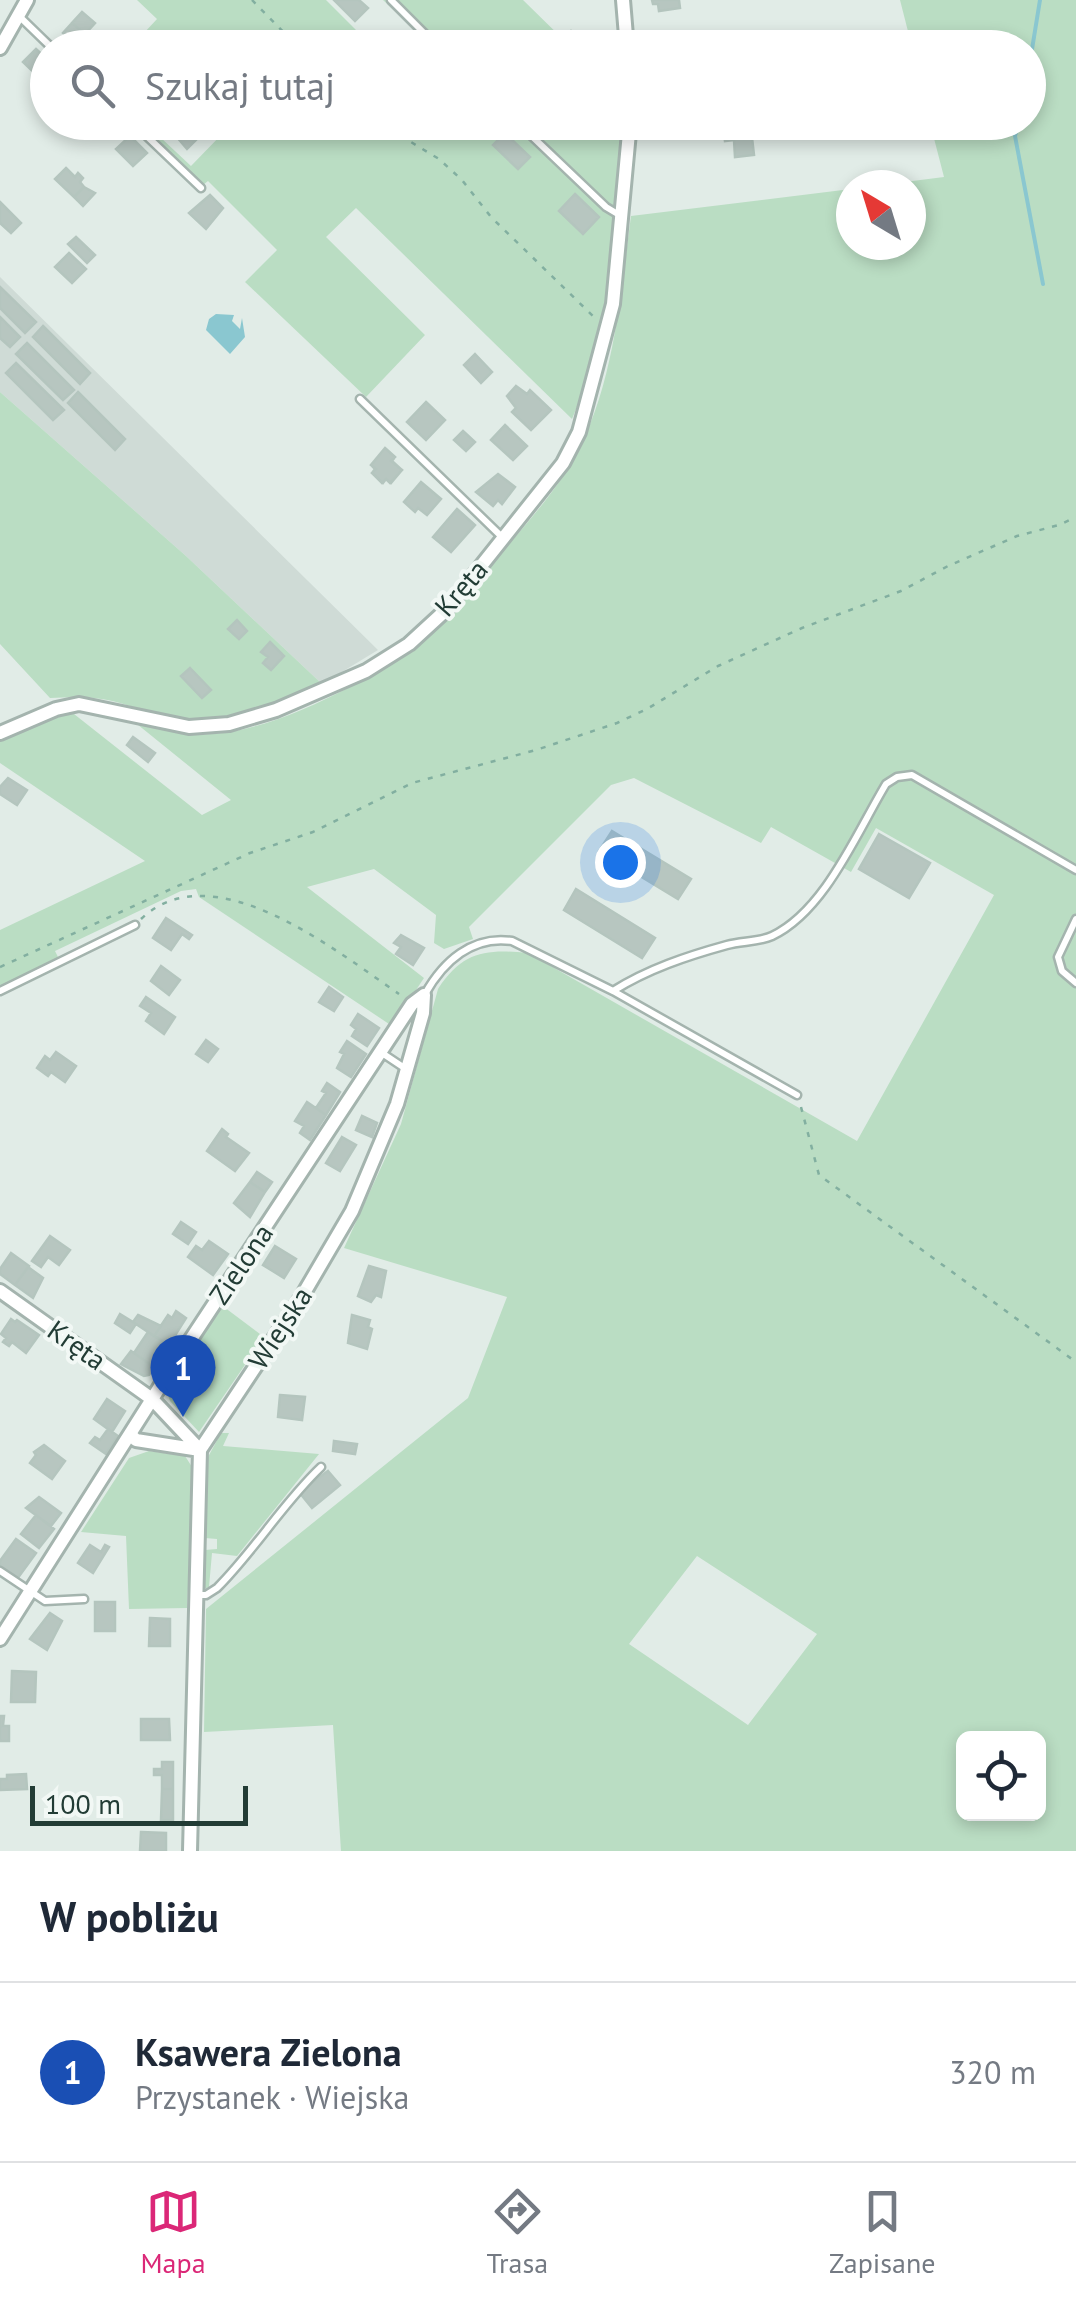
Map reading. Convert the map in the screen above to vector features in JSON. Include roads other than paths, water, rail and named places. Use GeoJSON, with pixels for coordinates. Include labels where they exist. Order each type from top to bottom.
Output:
{"type":"FeatureCollection","features":[{"type":"Feature","properties":{"kind":"street"},"geometry":{"type":"LineString","coordinates":[[0,48],[27,0]]}},
{"type":"Feature","properties":{"kind":"street"},"geometry":{"type":"LineString","coordinates":[[622,0],[625,30]]}},
{"type":"Feature","properties":{"kind":"street","name":"Kręta"},"geometry":{"type":"LineString","coordinates":[[0,732],[78,704],[188,727],[228,724],[276,710],[366,671],[400,650],[446,610],[563,463],[579,432],[614,304],[628,140]]}},
{"type":"Feature","properties":{"kind":"street","name":"Zielona"},"geometry":{"type":"LineString","coordinates":[[0,1639],[152,1399],[418,999]]}},
{"type":"Feature","properties":{"kind":"street","name":"Wiejska"},"geometry":{"type":"LineString","coordinates":[[200,1450],[301,1298],[352,1211],[381,1149],[424,1013],[418,999]]}},
{"type":"Feature","properties":{"kind":"street","name":"Kręta"},"geometry":{"type":"LineString","coordinates":[[0,1291],[152,1399],[200,1450]]}},
{"type":"Feature","properties":{"kind":"street"},"geometry":{"type":"LineString","coordinates":[[130,1434],[136,1440],[200,1450],[190,1851]]}},
{"type":"Feature","properties":{"kind":"lane"},"geometry":{"type":"LineString","coordinates":[[391,0],[422,30]]}},
{"type":"Feature","properties":{"kind":"lane"},"geometry":{"type":"LineString","coordinates":[[18,15],[33,30]]}},
{"type":"Feature","properties":{"kind":"lane"},"geometry":{"type":"LineString","coordinates":[[151,140],[202,188]]}},
{"type":"Feature","properties":{"kind":"lane"},"geometry":{"type":"LineString","coordinates":[[536,140],[606,207],[622,216]]}},
{"type":"Feature","properties":{"kind":"lane"},"geometry":{"type":"LineString","coordinates":[[360,399],[504,539]]}},
{"type":"Feature","properties":{"kind":"lane"},"geometry":{"type":"LineString","coordinates":[[613,991],[642,972],[730,944],[771,936],[808,910],[886,784],[897,777],[912,775],[1076,870]]}},
{"type":"Feature","properties":{"kind":"lane"},"geometry":{"type":"LineString","coordinates":[[1076,919],[1058,957],[1062,971],[1076,982]]}},
{"type":"Feature","properties":{"kind":"lane"},"geometry":{"type":"LineString","coordinates":[[0,991],[135,925]]}},
{"type":"Feature","properties":{"kind":"lane"},"geometry":{"type":"LineString","coordinates":[[418,999],[440,969],[477,943],[498,939],[542,954],[613,991],[797,1095]]}},
{"type":"Feature","properties":{"kind":"lane"},"geometry":{"type":"LineString","coordinates":[[382,1054],[406,1070]]}},
{"type":"Feature","properties":{"kind":"lane"},"geometry":{"type":"LineString","coordinates":[[196,1594],[206,1595],[225,1581],[275,1523],[294,1492],[322,1467]]}},
{"type":"Feature","properties":{"kind":"lane"},"geometry":{"type":"LineString","coordinates":[[0,1572],[45,1600],[84,1599]]}},
{"type":"Feature","properties":{"kind":"water"},"geometry":{"type":"Polygon","coordinates":[[[216,314],[234,315],[232,321],[240,329],[242,318],[245,337],[230,354],[206,330],[209,319],[216,314]]]}},
{"type":"Feature","properties":{"kind":"waterway"},"geometry":{"type":"LineString","coordinates":[[1035,30],[1040,0]]}},
{"type":"Feature","properties":{"kind":"waterway"},"geometry":{"type":"LineString","coordinates":[[1016,140],[1043,284]]}},
{"type":"Feature","properties":{"kind":"place","name":"Ksawera Zielona"},"geometry":{"type":"Point","coordinates":[183,1417]}}]}
